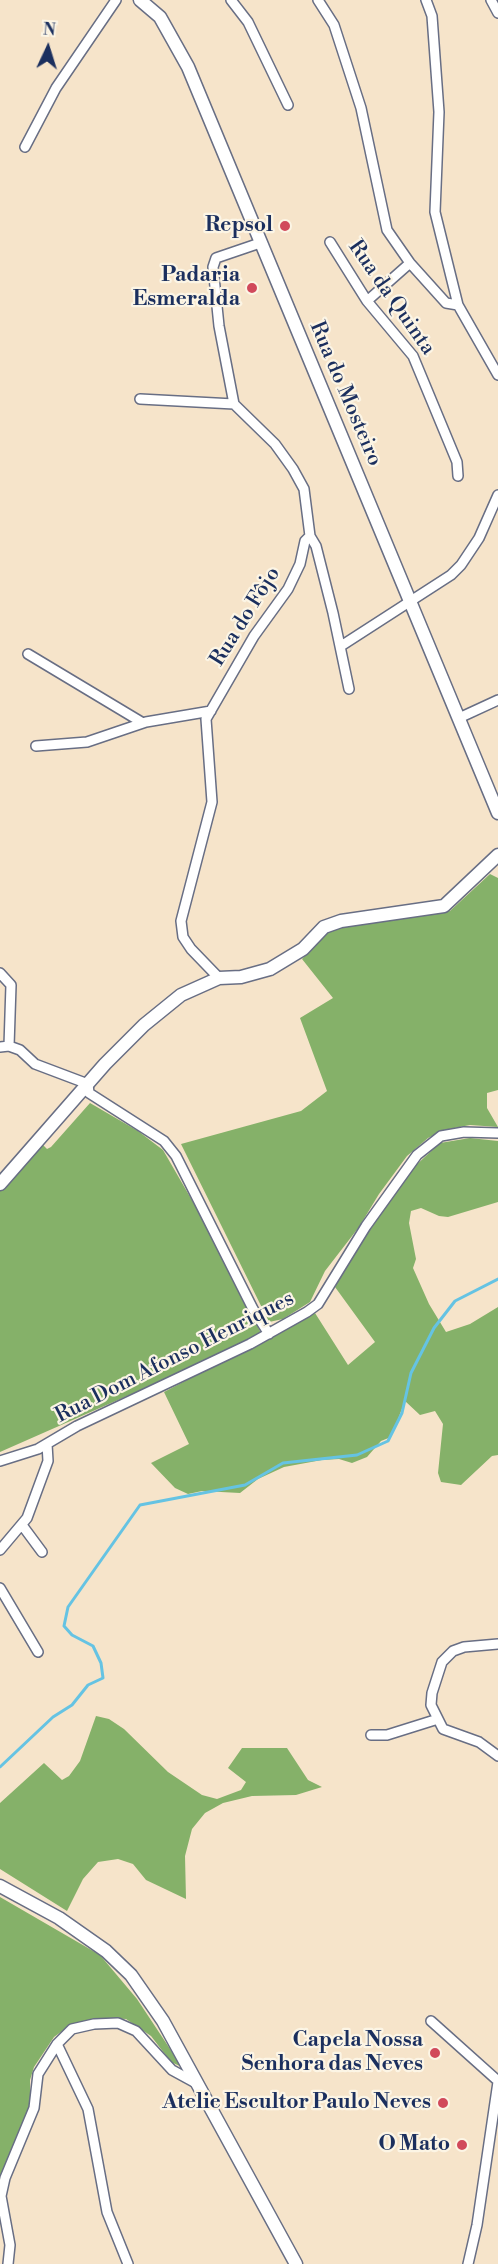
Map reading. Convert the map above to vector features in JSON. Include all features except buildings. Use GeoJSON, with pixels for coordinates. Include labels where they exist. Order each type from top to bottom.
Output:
{"type":"FeatureCollection","features":[{"type":"Feature","properties":{"kind":"street"},"geometry":{"type":"LineString","coordinates":[[25,147],[56,88],[116,0]]}},
{"type":"Feature","properties":{"kind":"street","name":"Rua do Mosteiro"},"geometry":{"type":"LineString","coordinates":[[140,0],[160,17],[174,38],[498,813]]}},
{"type":"Feature","properties":{"kind":"street"},"geometry":{"type":"LineString","coordinates":[[231,0],[248,22],[288,105]]}},
{"type":"Feature","properties":{"kind":"street"},"geometry":{"type":"LineString","coordinates":[[318,0],[334,25],[361,108],[382,216],[387,230],[410,263],[446,303],[458,305]]}},
{"type":"Feature","properties":{"kind":"street"},"geometry":{"type":"LineString","coordinates":[[426,0],[432,16],[439,112],[435,212],[458,305],[498,375]]}},
{"type":"Feature","properties":{"kind":"street"},"geometry":{"type":"LineString","coordinates":[[491,0],[498,14]]}},
{"type":"Feature","properties":{"kind":"street","name":"Rua da Quinta"},"geometry":{"type":"LineString","coordinates":[[330,242],[368,301],[413,356],[457,462],[458,476]]}},
{"type":"Feature","properties":{"kind":"street"},"geometry":{"type":"LineString","coordinates":[[140,399],[234,404],[219,326],[213,267],[216,258],[260,243]]}},
{"type":"Feature","properties":{"kind":"street"},"geometry":{"type":"LineString","coordinates":[[368,301],[410,263]]}},
{"type":"Feature","properties":{"kind":"street","name":"Rua do Fôjo"},"geometry":{"type":"LineString","coordinates":[[219,978],[191,949],[183,937],[181,921],[212,802],[206,719],[254,636],[288,589],[300,564],[304,541],[310,536],[304,489],[293,469],[275,444],[234,404]]}},
{"type":"Feature","properties":{"kind":"street"},"geometry":{"type":"LineString","coordinates":[[341,646],[410,602],[461,565],[479,538],[498,495]]}},
{"type":"Feature","properties":{"kind":"street"},"geometry":{"type":"LineString","coordinates":[[310,536],[316,546],[341,646],[349,689]]}},
{"type":"Feature","properties":{"kind":"street"},"geometry":{"type":"LineString","coordinates":[[28,654],[143,723]]}},
{"type":"Feature","properties":{"kind":"street"},"geometry":{"type":"LineString","coordinates":[[459,718],[498,700]]}},
{"type":"Feature","properties":{"kind":"street"},"geometry":{"type":"LineString","coordinates":[[36,746],[87,742],[143,723],[210,711]]}},
{"type":"Feature","properties":{"kind":"street"},"geometry":{"type":"LineString","coordinates":[[0,1184],[88,1084],[144,1025],[181,995],[219,978],[241,977],[270,969],[303,949],[324,927],[341,921],[444,906],[498,855]]}},
{"type":"Feature","properties":{"kind":"street"},"geometry":{"type":"LineString","coordinates":[[0,973],[11,985],[4,1047],[20,1050],[35,1064],[88,1084]]}},
{"type":"Feature","properties":{"kind":"street"},"geometry":{"type":"LineString","coordinates":[[88,1084],[89,1093],[155,1134],[176,1156],[253,1309],[269,1334]]}},
{"type":"Feature","properties":{"kind":"street","name":"Rua Dom Afonso Henriques"},"geometry":{"type":"LineString","coordinates":[[0,1461],[47,1444],[77,1426],[208,1366],[269,1334],[318,1304],[366,1226],[417,1155],[441,1136],[464,1132],[498,1133]]}},
{"type":"Feature","properties":{"kind":"street"},"geometry":{"type":"LineString","coordinates":[[0,1550],[22,1525],[41,1484],[48,1461],[47,1444]]}},
{"type":"Feature","properties":{"kind":"street"},"geometry":{"type":"LineString","coordinates":[[22,1525],[42,1551]]}},
{"type":"Feature","properties":{"kind":"street"},"geometry":{"type":"LineString","coordinates":[[0,1588],[38,1652]]}},
{"type":"Feature","properties":{"kind":"street"},"geometry":{"type":"LineString","coordinates":[[498,1644],[464,1647],[453,1651],[442,1662],[432,1693],[431,1705],[443,1729],[479,1742],[498,1756]]}},
{"type":"Feature","properties":{"kind":"street"},"geometry":{"type":"LineString","coordinates":[[371,1735],[387,1735],[428,1720],[438,1719]]}},
{"type":"Feature","properties":{"kind":"street"},"geometry":{"type":"LineString","coordinates":[[0,1886],[60,1918],[106,1951],[131,1975],[163,2021],[194,2082],[241,2160],[296,2264]]}},
{"type":"Feature","properties":{"kind":"street"},"geometry":{"type":"LineString","coordinates":[[431,2021],[498,2081],[477,2224],[468,2264]]}},
{"type":"Feature","properties":{"kind":"street"},"geometry":{"type":"LineString","coordinates":[[8,2264],[10,2245],[1,2196],[5,2178],[34,2108],[38,2074],[57,2044],[72,2029],[94,2024],[118,2023],[136,2031],[172,2070],[194,2082]]}},
{"type":"Feature","properties":{"kind":"street"},"geometry":{"type":"LineString","coordinates":[[57,2044],[88,2109],[107,2212],[128,2264]]}},
{"type":"Feature","properties":{"kind":"green space"},"geometry":{"type":"Polygon","coordinates":[[[490,874],[498,878],[498,1090],[487,1093],[487,1108],[498,1127],[470,1125],[444,1130],[428,1138],[407,1156],[379,1194],[359,1227],[325,1271],[310,1302],[283,1319],[269,1322],[181,1144],[301,1111],[327,1091],[300,1018],[333,998],[302,959],[332,928],[450,911],[490,874]]]}},
{"type":"Feature","properties":{"kind":"green space"},"geometry":{"type":"Polygon","coordinates":[[[90,1103],[138,1131],[163,1150],[208,1228],[261,1333],[186,1370],[0,1452],[0,1185],[39,1141],[47,1149],[51,1147],[90,1103]]]}},
{"type":"Feature","properties":{"kind":"green space"},"geometry":{"type":"Polygon","coordinates":[[[470,1138],[498,1141],[498,1202],[448,1217],[439,1216],[421,1208],[411,1211],[409,1223],[416,1259],[413,1268],[429,1304],[446,1332],[470,1324],[498,1307],[498,1455],[492,1456],[461,1485],[441,1482],[438,1473],[443,1424],[435,1411],[420,1415],[405,1401],[391,1437],[381,1441],[367,1457],[352,1463],[339,1459],[322,1460],[284,1467],[258,1479],[240,1493],[202,1491],[188,1494],[175,1488],[151,1463],[189,1444],[164,1392],[315,1313],[348,1365],[375,1342],[335,1287],[348,1261],[414,1167],[440,1143],[470,1138]]]}},
{"type":"Feature","properties":{"kind":"green space"},"geometry":{"type":"Polygon","coordinates":[[[96,1716],[109,1719],[124,1729],[168,1772],[202,1795],[217,1799],[241,1790],[246,1782],[228,1768],[242,1748],[287,1748],[308,1780],[322,1787],[296,1795],[252,1796],[223,1803],[205,1813],[192,1829],[185,1856],[186,1899],[146,1880],[133,1864],[118,1859],[98,1862],[83,1879],[67,1911],[0,1869],[0,1803],[44,1763],[62,1780],[69,1776],[80,1761],[96,1716]]]}},
{"type":"Feature","properties":{"kind":"green space"},"geometry":{"type":"Polygon","coordinates":[[[0,1897],[100,1955],[137,1999],[182,2067],[171,2062],[151,2036],[126,2019],[103,2018],[80,2022],[65,2029],[54,2037],[34,2067],[30,2080],[30,2107],[0,2181],[0,1897]]]}},
{"type":"Feature","properties":{"kind":"waterway"},"geometry":{"type":"LineString","coordinates":[[0,1767],[53,1717],[72,1705],[88,1685],[103,1678],[101,1663],[93,1646],[72,1635],[64,1626],[68,1607],[140,1505],[245,1485],[283,1463],[357,1455],[388,1441],[402,1413],[411,1373],[434,1328],[455,1301],[498,1279]]}},
{"type":"Feature","properties":{"kind":"place","name":"Repsol"},"geometry":{"type":"Point","coordinates":[285,226]}},
{"type":"Feature","properties":{"kind":"place","name":"Padaria Esmeralda"},"geometry":{"type":"Point","coordinates":[252,288]}},
{"type":"Feature","properties":{"kind":"place","name":"Capela Nossa Senhora das Neves"},"geometry":{"type":"Point","coordinates":[435,2053]}},
{"type":"Feature","properties":{"kind":"place","name":"Atelie Escultor Paulo Neves"},"geometry":{"type":"Point","coordinates":[443,2103]}},
{"type":"Feature","properties":{"kind":"place","name":"O Mato"},"geometry":{"type":"Point","coordinates":[462,2145]}}]}
